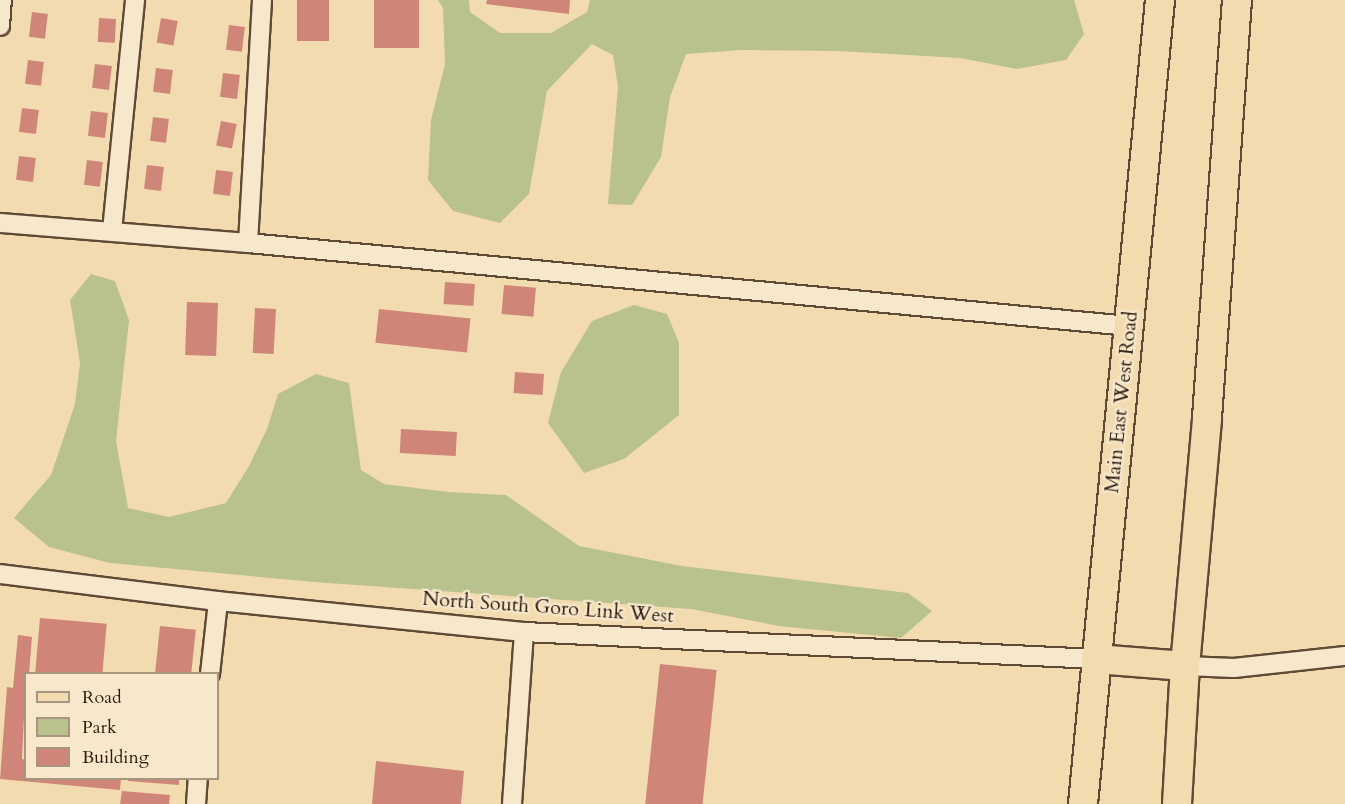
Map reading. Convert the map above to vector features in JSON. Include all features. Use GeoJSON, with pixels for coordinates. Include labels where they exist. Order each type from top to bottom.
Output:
{"type":"FeatureCollection","features":[{"type":"Feature","properties":{"kind":"main road","name":"Main East West Road"},"geometry":{"type":"LineString","coordinates":[[1083,804],[1160,0]]}},
{"type":"Feature","properties":{"kind":"main road"},"geometry":{"type":"LineString","coordinates":[[1177,804],[1185,666],[1207,418],[1237,0]]}},
{"type":"Feature","properties":{"kind":"main road"},"geometry":{"type":"LineString","coordinates":[[1096,659],[1185,666]]}},
{"type":"Feature","properties":{"kind":"street"},"geometry":{"type":"LineString","coordinates":[[0,26],[2,0]]}},
{"type":"Feature","properties":{"kind":"street"},"geometry":{"type":"LineString","coordinates":[[112,231],[135,0]]}},
{"type":"Feature","properties":{"kind":"street"},"geometry":{"type":"LineString","coordinates":[[248,243],[262,0]]}},
{"type":"Feature","properties":{"kind":"street"},"geometry":{"type":"LineString","coordinates":[[0,223],[248,243],[1129,326]]}},
{"type":"Feature","properties":{"kind":"street","name":"North South Goro Link West"},"geometry":{"type":"LineString","coordinates":[[0,574],[218,601],[524,632],[1096,659]]}},
{"type":"Feature","properties":{"kind":"street"},"geometry":{"type":"LineString","coordinates":[[210,672],[218,601]]}},
{"type":"Feature","properties":{"kind":"street"},"geometry":{"type":"LineString","coordinates":[[512,804],[524,632]]}},
{"type":"Feature","properties":{"kind":"street"},"geometry":{"type":"LineString","coordinates":[[1185,666],[1234,668],[1345,656]]}},
{"type":"Feature","properties":{"kind":"street"},"geometry":{"type":"LineString","coordinates":[[196,804],[198,780]]}},
{"type":"Feature","properties":{"kind":"green space"},"geometry":{"type":"Polygon","coordinates":[[[438,0],[469,0],[470,12],[500,33],[551,33],[587,12],[590,0],[1074,0],[1084,34],[1066,60],[1017,69],[960,58],[838,51],[742,50],[686,54],[670,97],[661,157],[632,205],[608,204],[618,87],[613,55],[592,44],[547,91],[529,194],[500,223],[453,211],[428,180],[431,120],[445,64],[443,8],[438,0]]]}},
{"type":"Feature","properties":{"kind":"green space"},"geometry":{"type":"Polygon","coordinates":[[[91,274],[115,281],[129,320],[116,441],[128,508],[169,517],[226,503],[249,466],[267,429],[278,394],[316,374],[349,383],[361,470],[384,484],[448,492],[506,495],[579,546],[682,566],[908,593],[932,611],[901,638],[779,626],[691,609],[314,582],[110,563],[49,547],[14,518],[51,475],[75,404],[80,363],[70,300],[91,274]]]}},
{"type":"Feature","properties":{"kind":"green space"},"geometry":{"type":"Polygon","coordinates":[[[634,305],[667,314],[679,343],[679,415],[624,459],[584,473],[548,423],[561,372],[592,321],[634,305]]]}},
{"type":"Feature","properties":{"kind":"building"},"geometry":{"type":"Polygon","coordinates":[[[297,0],[329,0],[329,41],[297,41],[297,0]]]}},
{"type":"Feature","properties":{"kind":"building"},"geometry":{"type":"Polygon","coordinates":[[[374,0],[419,0],[419,48],[374,48],[374,0]]]}},
{"type":"Feature","properties":{"kind":"building"},"geometry":{"type":"Polygon","coordinates":[[[487,0],[570,0],[569,14],[486,4],[487,0]]]}},
{"type":"Feature","properties":{"kind":"building"},"geometry":{"type":"Polygon","coordinates":[[[32,12],[48,14],[45,39],[29,37],[32,12]]]}},
{"type":"Feature","properties":{"kind":"building"},"geometry":{"type":"Polygon","coordinates":[[[99,18],[116,19],[115,43],[98,42],[99,18]]]}},
{"type":"Feature","properties":{"kind":"building"},"geometry":{"type":"Polygon","coordinates":[[[161,18],[178,21],[173,46],[157,43],[161,18]]]}},
{"type":"Feature","properties":{"kind":"building"},"geometry":{"type":"Polygon","coordinates":[[[229,25],[245,27],[242,52],[226,50],[229,25]]]}},
{"type":"Feature","properties":{"kind":"building"},"geometry":{"type":"Polygon","coordinates":[[[28,60],[44,62],[41,86],[25,84],[28,60]]]}},
{"type":"Feature","properties":{"kind":"building"},"geometry":{"type":"Polygon","coordinates":[[[95,64],[112,66],[109,90],[92,88],[95,64]]]}},
{"type":"Feature","properties":{"kind":"building"},"geometry":{"type":"Polygon","coordinates":[[[156,68],[173,70],[170,94],[153,92],[156,68]]]}},
{"type":"Feature","properties":{"kind":"building"},"geometry":{"type":"Polygon","coordinates":[[[223,73],[240,75],[237,99],[220,97],[223,73]]]}},
{"type":"Feature","properties":{"kind":"building"},"geometry":{"type":"Polygon","coordinates":[[[22,108],[39,110],[36,134],[19,132],[22,108]]]}},
{"type":"Feature","properties":{"kind":"building"},"geometry":{"type":"Polygon","coordinates":[[[91,111],[108,113],[105,138],[88,136],[91,111]]]}},
{"type":"Feature","properties":{"kind":"building"},"geometry":{"type":"Polygon","coordinates":[[[153,117],[169,119],[166,143],[150,141],[153,117]]]}},
{"type":"Feature","properties":{"kind":"building"},"geometry":{"type":"Polygon","coordinates":[[[221,121],[237,124],[232,149],[216,146],[221,121]]]}},
{"type":"Feature","properties":{"kind":"building"},"geometry":{"type":"Polygon","coordinates":[[[19,156],[36,158],[33,182],[16,180],[19,156]]]}},
{"type":"Feature","properties":{"kind":"building"},"geometry":{"type":"Polygon","coordinates":[[[87,160],[103,162],[100,187],[84,185],[87,160]]]}},
{"type":"Feature","properties":{"kind":"building"},"geometry":{"type":"Polygon","coordinates":[[[147,165],[164,167],[161,191],[144,189],[147,165]]]}},
{"type":"Feature","properties":{"kind":"building"},"geometry":{"type":"Polygon","coordinates":[[[216,170],[233,172],[230,196],[213,194],[216,170]]]}},
{"type":"Feature","properties":{"kind":"building"},"geometry":{"type":"Polygon","coordinates":[[[445,282],[475,284],[473,306],[443,304],[445,282]]]}},
{"type":"Feature","properties":{"kind":"building"},"geometry":{"type":"Polygon","coordinates":[[[504,285],[536,288],[533,317],[501,314],[504,285]]]}},
{"type":"Feature","properties":{"kind":"building"},"geometry":{"type":"Polygon","coordinates":[[[187,302],[218,303],[216,356],[185,355],[187,302]]]}},
{"type":"Feature","properties":{"kind":"building"},"geometry":{"type":"Polygon","coordinates":[[[255,308],[276,309],[274,354],[253,353],[255,308]]]}},
{"type":"Feature","properties":{"kind":"building"},"geometry":{"type":"Polygon","coordinates":[[[379,309],[470,319],[467,352],[375,343],[379,309]]]}},
{"type":"Feature","properties":{"kind":"building"},"geometry":{"type":"Polygon","coordinates":[[[515,372],[544,374],[542,395],[514,393],[515,372]]]}},
{"type":"Feature","properties":{"kind":"building"},"geometry":{"type":"Polygon","coordinates":[[[401,429],[457,432],[456,456],[400,453],[401,429]]]}},
{"type":"Feature","properties":{"kind":"building"},"geometry":{"type":"Polygon","coordinates":[[[40,618],[107,624],[103,672],[35,672],[40,618]]]}},
{"type":"Feature","properties":{"kind":"building"},"geometry":{"type":"Polygon","coordinates":[[[160,626],[196,630],[191,672],[155,672],[160,626]]]}},
{"type":"Feature","properties":{"kind":"building"},"geometry":{"type":"Polygon","coordinates":[[[18,635],[32,637],[29,672],[24,672],[22,759],[24,760],[24,780],[121,780],[120,790],[0,779],[7,687],[13,688],[18,635]]]}},
{"type":"Feature","properties":{"kind":"building"},"geometry":{"type":"Polygon","coordinates":[[[660,664],[717,670],[703,804],[645,804],[660,664]]]}},
{"type":"Feature","properties":{"kind":"building"},"geometry":{"type":"Polygon","coordinates":[[[376,761],[464,771],[461,804],[372,804],[376,761]]]}},
{"type":"Feature","properties":{"kind":"building"},"geometry":{"type":"Polygon","coordinates":[[[179,780],[179,785],[128,781],[179,780]]]}},
{"type":"Feature","properties":{"kind":"building"},"geometry":{"type":"Polygon","coordinates":[[[122,791],[170,795],[169,804],[120,804],[122,791]]]}}]}
